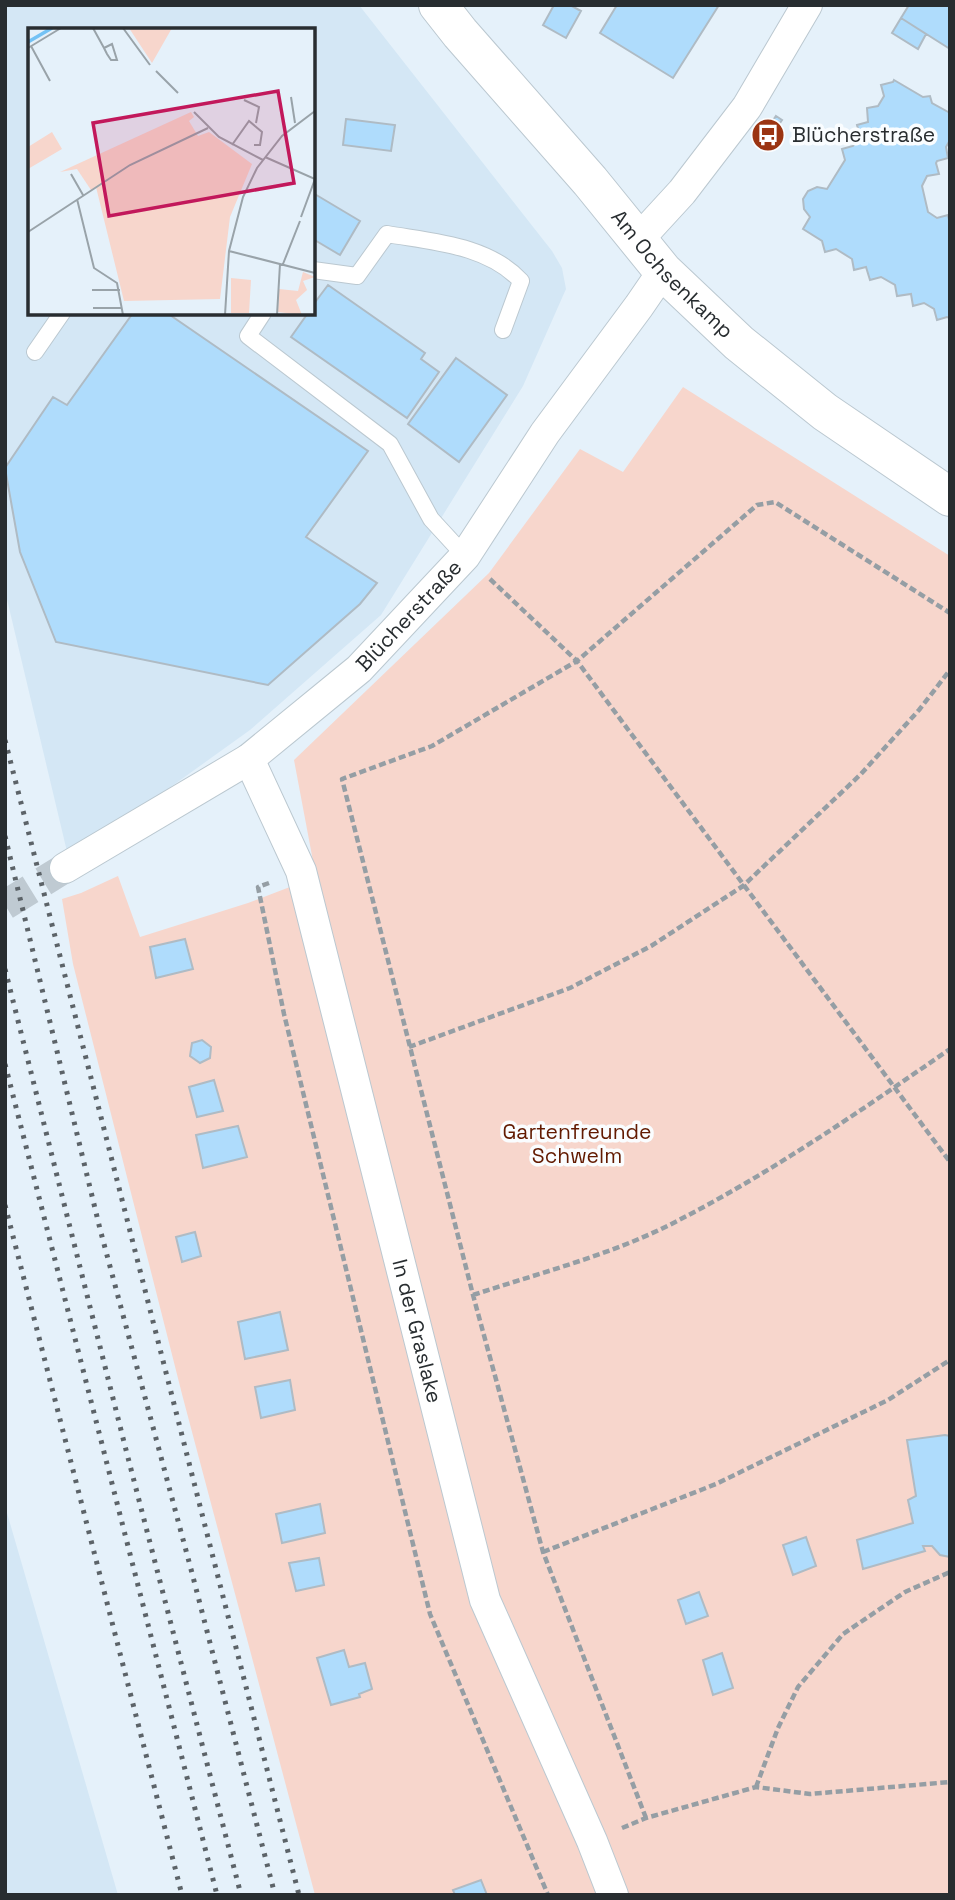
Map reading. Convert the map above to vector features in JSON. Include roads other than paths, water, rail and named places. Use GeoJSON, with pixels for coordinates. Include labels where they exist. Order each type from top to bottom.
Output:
{"type":"FeatureCollection","features":[{"type":"Feature","properties":{"kind":"main road","name":"Am Ochsenkamp"},"geometry":{"type":"LineString","coordinates":[[438,5],[590,181],[663,271],[739,343],[825,412],[950,497]]}},
{"type":"Feature","properties":{"kind":"street"},"geometry":{"type":"LineString","coordinates":[[638,241],[682,191],[747,107],[807,5]]}},
{"type":"Feature","properties":{"kind":"street","name":"Blücherstraße"},"geometry":{"type":"LineString","coordinates":[[65,868],[249,759],[359,669],[465,556],[545,433],[663,271]]}},
{"type":"Feature","properties":{"kind":"street","name":"In der Graslake"},"geometry":{"type":"LineString","coordinates":[[249,759],[301,871],[485,1600],[592,1841],[613,1895]]}},
{"type":"Feature","properties":{"kind":"lane"},"geometry":{"type":"LineString","coordinates":[[315,270],[357,276],[387,234],[472,250],[512,270],[522,281],[503,330]]}},
{"type":"Feature","properties":{"kind":"lane"},"geometry":{"type":"LineString","coordinates":[[35,352],[61,315]]}},
{"type":"Feature","properties":{"kind":"lane"},"geometry":{"type":"LineString","coordinates":[[262,315],[248,336],[390,444],[431,519],[465,556]]}},
{"type":"Feature","properties":{"kind":"tunnel"},"geometry":{"type":"LineString","coordinates":[[5,905],[65,868]]}},
{"type":"Feature","properties":{"kind":"railway"},"geometry":{"type":"LineString","coordinates":[[5,740],[299,1895]]}},
{"type":"Feature","properties":{"kind":"railway"},"geometry":{"type":"LineString","coordinates":[[5,836],[100,1229],[275,1895]]}},
{"type":"Feature","properties":{"kind":"railway"},"geometry":{"type":"LineString","coordinates":[[5,969],[241,1895]]}},
{"type":"Feature","properties":{"kind":"railway"},"geometry":{"type":"LineString","coordinates":[[5,1064],[217,1895]]}},
{"type":"Feature","properties":{"kind":"railway"},"geometry":{"type":"LineString","coordinates":[[5,1205],[182,1895]]}},
{"type":"Feature","properties":{"kind":"place","name":"Blücherstraße"},"geometry":{"type":"Point","coordinates":[768,135]}},
{"type":"Feature","properties":{"kind":"park label","name":"Gartenfreunde Schwelm"},"geometry":{"type":"Point","coordinates":[577,1144]}}]}
